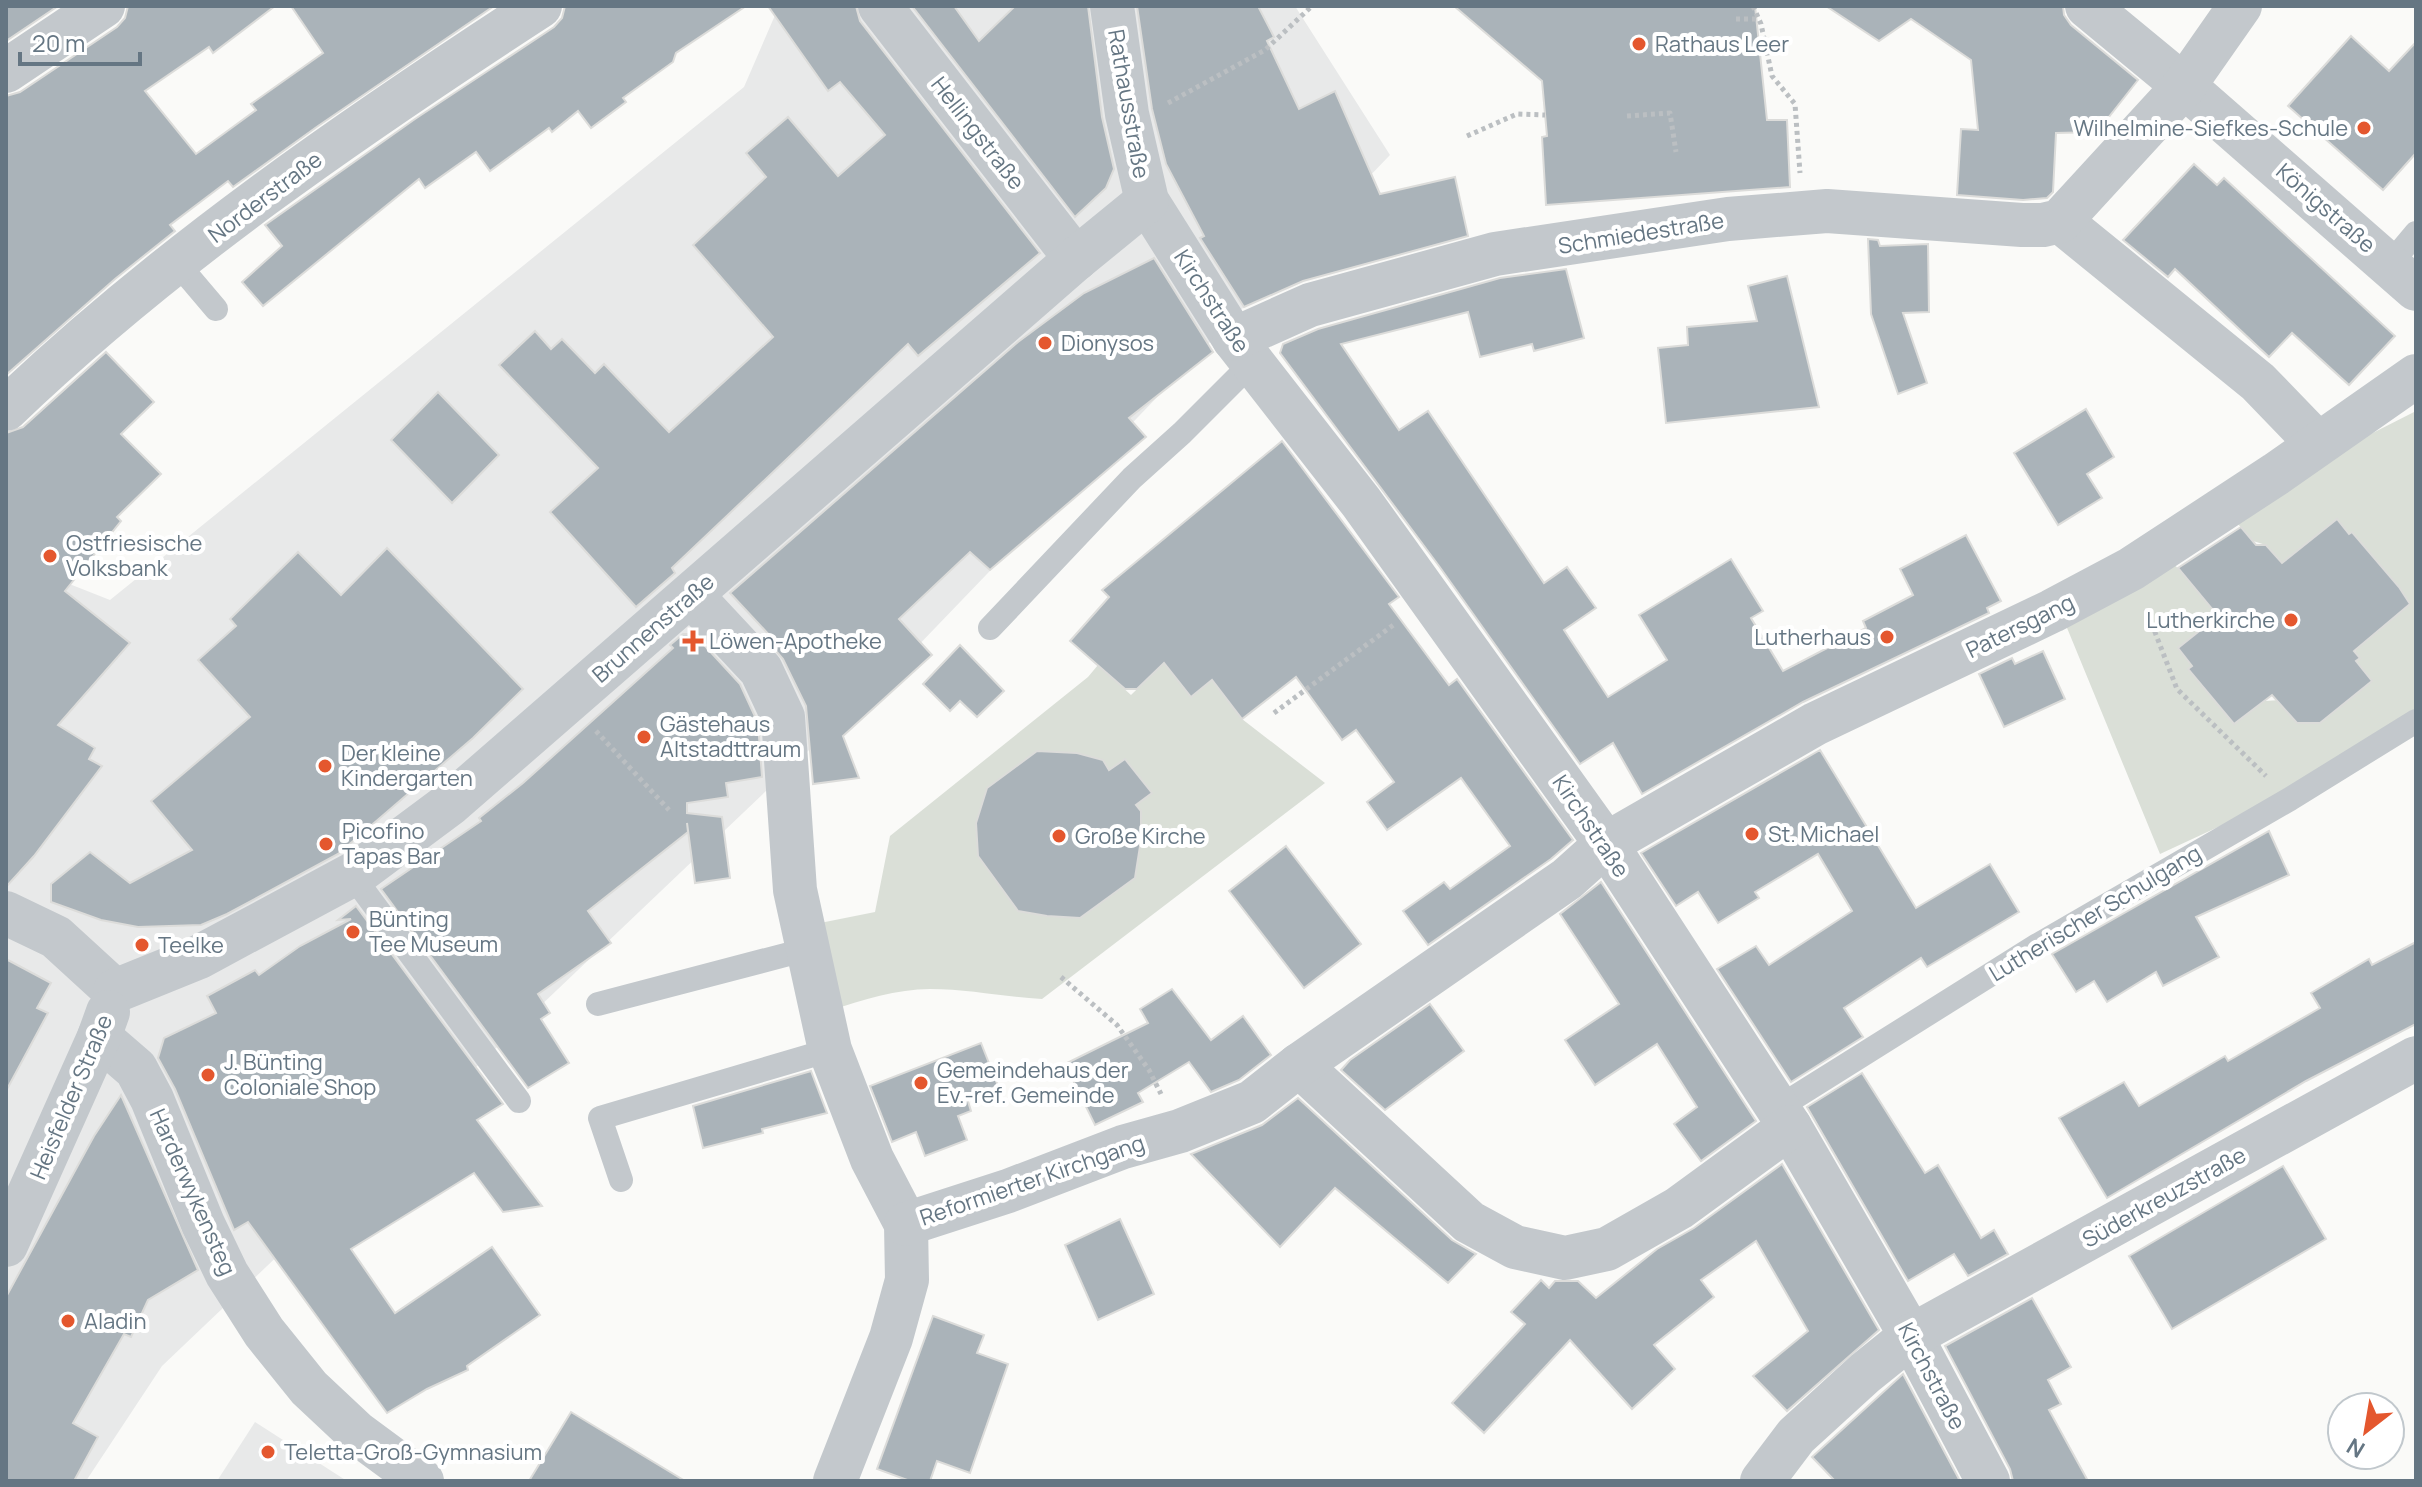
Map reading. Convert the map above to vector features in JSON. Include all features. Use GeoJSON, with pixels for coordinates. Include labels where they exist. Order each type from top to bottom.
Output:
{"type":"FeatureCollection","features":[{"type":"Feature","properties":{"kind":"street"},"geometry":{"type":"LineString","coordinates":[[6,71],[103,6]]}},
{"type":"Feature","properties":{"kind":"street","name":"Norderstraße"},"geometry":{"type":"LineString","coordinates":[[19,396],[129,300],[274,188],[418,85],[540,6]]}},
{"type":"Feature","properties":{"kind":"street","name":"Hellingstraße"},"geometry":{"type":"LineString","coordinates":[[880,6],[1076,259]]}},
{"type":"Feature","properties":{"kind":"street","name":"Rathausstraße"},"geometry":{"type":"LineString","coordinates":[[1112,6],[1127,114],[1147,201]]}},
{"type":"Feature","properties":{"kind":"street","name":"Königstraße"},"geometry":{"type":"LineString","coordinates":[[2087,6],[2407,262]]}},
{"type":"Feature","properties":{"kind":"street"},"geometry":{"type":"LineString","coordinates":[[2240,6],[2184,86],[2060,221],[2258,382],[2317,443]]}},
{"type":"Feature","properties":{"kind":"street","name":"Brunnenstraße"},"geometry":{"type":"LineString","coordinates":[[115,991],[199,957],[263,925],[352,875],[451,803],[1076,259],[1147,201]]}},
{"type":"Feature","properties":{"kind":"street","name":"Kirchstraße"},"geometry":{"type":"LineString","coordinates":[[1147,201],[1244,351],[1430,597],[1606,844],[1783,1118],[1911,1336],[1988,1481]]}},
{"type":"Feature","properties":{"kind":"street","name":"Schmiedestraße"},"geometry":{"type":"LineString","coordinates":[[1244,351],[1310,305],[1495,254],[1728,219],[1827,211],[2022,225],[2060,221]]}},
{"type":"Feature","properties":{"kind":"street","name":"Patersgang"},"geometry":{"type":"LineString","coordinates":[[1606,844],[1815,724],[2039,618],[2131,569],[2276,474],[2416,376]]}},
{"type":"Feature","properties":{"kind":"street","name":"Reformierter Kirchgang"},"geometry":{"type":"LineString","coordinates":[[691,595],[761,670],[783,717],[795,890],[830,1050],[872,1159],[906,1224],[1008,1191],[1123,1147],[1180,1131],[1252,1102],[1299,1065],[1567,879],[1606,844]]}},
{"type":"Feature","properties":{"kind":"street"},"geometry":{"type":"LineString","coordinates":[[6,913],[56,937],[115,991]]}},
{"type":"Feature","properties":{"kind":"street","name":"Heisfelder Straße"},"geometry":{"type":"LineString","coordinates":[[6,1245],[99,1037],[115,991]]}},
{"type":"Feature","properties":{"kind":"street","name":"Harderwykensteg"},"geometry":{"type":"LineString","coordinates":[[99,1037],[136,1069],[152,1099],[227,1274],[264,1332],[309,1388],[348,1424],[422,1481]]}},
{"type":"Feature","properties":{"kind":"street","name":"Süderkreuzstraße"},"geometry":{"type":"LineString","coordinates":[[1762,1481],[1796,1436],[1911,1336],[2416,1058]]}},
{"type":"Feature","properties":{"kind":"street"},"geometry":{"type":"LineString","coordinates":[[1299,1065],[1469,1222],[1515,1247],[1565,1258],[1607,1249],[1679,1208],[1783,1118]]}},
{"type":"Feature","properties":{"kind":"street"},"geometry":{"type":"LineString","coordinates":[[835,1481],[891,1338],[907,1280],[906,1224]]}},
{"type":"Feature","properties":{"kind":"lane"},"geometry":{"type":"LineString","coordinates":[[177,263],[216,309]]}},
{"type":"Feature","properties":{"kind":"lane"},"geometry":{"type":"LineString","coordinates":[[990,628],[1132,478],[1182,433],[1244,351]]}},
{"type":"Feature","properties":{"kind":"lane","name":"Lutherischer Schulgang"},"geometry":{"type":"LineString","coordinates":[[1783,1118],[2036,946],[2290,799],[2416,721]]}},
{"type":"Feature","properties":{"kind":"lane"},"geometry":{"type":"LineString","coordinates":[[352,875],[519,1101]]}},
{"type":"Feature","properties":{"kind":"lane"},"geometry":{"type":"LineString","coordinates":[[598,1004],[808,949]]}},
{"type":"Feature","properties":{"kind":"lane"},"geometry":{"type":"LineString","coordinates":[[621,1180],[600,1118],[830,1050]]}},
{"type":"Feature","properties":{"kind":"path"},"geometry":{"type":"LineString","coordinates":[[1127,114],[1149,113],[1265,50],[1312,6]]}},
{"type":"Feature","properties":{"kind":"path"},"geometry":{"type":"LineString","coordinates":[[1753,6],[1772,76],[1795,104],[1802,213]]}},
{"type":"Feature","properties":{"kind":"path"},"geometry":{"type":"LineString","coordinates":[[1736,19],[1759,19]]}},
{"type":"Feature","properties":{"kind":"path"},"geometry":{"type":"LineString","coordinates":[[1627,116],[1638,112],[1670,113],[1676,152]]}},
{"type":"Feature","properties":{"kind":"path"},"geometry":{"type":"LineString","coordinates":[[1467,136],[1517,114],[1545,115]]}},
{"type":"Feature","properties":{"kind":"path"},"geometry":{"type":"LineString","coordinates":[[2131,569],[2177,689],[2290,799]]}},
{"type":"Feature","properties":{"kind":"path"},"geometry":{"type":"LineString","coordinates":[[1274,713],[1430,597]]}},
{"type":"Feature","properties":{"kind":"path"},"geometry":{"type":"LineString","coordinates":[[568,701],[669,810]]}},
{"type":"Feature","properties":{"kind":"path"},"geometry":{"type":"LineString","coordinates":[[1061,977],[1117,1025],[1149,1070],[1180,1131]]}},
{"type":"Feature","properties":{"kind":"shaded area"},"geometry":{"type":"Polygon","coordinates":[[[779,6],[1295,6],[1390,155],[911,653],[162,1366],[86,1481],[6,1481],[6,559],[110,600],[744,87],[779,6]]]}},
{"type":"Feature","properties":{"kind":"shaded area"},"geometry":{"type":"Polygon","coordinates":[[[2416,411],[2416,709],[2272,802],[2160,854],[2065,623],[2272,484],[2416,411]],[[2231,516],[2171,561],[2220,614],[2178,648],[2192,666],[2189,670],[2234,723],[2265,701],[2295,699],[2322,721],[2326,719],[2359,658],[2355,653],[2365,616],[2398,586],[2337,519],[2282,563],[2266,545],[2253,541],[2231,516]]]}},
{"type":"Feature","properties":{"kind":"shaded area"},"geometry":{"type":"Polygon","coordinates":[[[1164,663],[1191,697],[1212,680],[1242,719],[1325,783],[1042,999],[918,989],[832,1010],[810,925],[875,912],[890,836],[1088,677],[1098,665],[1131,695],[1164,663]]]}},
{"type":"Feature","properties":{"kind":"shaded area","name":"Teletta-Groß-Gymnasium"},"geometry":{"type":"Polygon","coordinates":[[[255,1422],[347,1481],[217,1481],[255,1422]]]}},
{"type":"Feature","properties":{"kind":"building"},"geometry":{"type":"Polygon","coordinates":[[[6,6],[58,6],[6,41],[6,6]]]}},
{"type":"Feature","properties":{"kind":"building"},"geometry":{"type":"Polygon","coordinates":[[[128,6],[275,6],[213,53],[209,47],[145,91],[196,154],[256,110],[251,104],[323,53],[291,6],[494,6],[233,187],[228,181],[170,225],[175,231],[6,375],[6,96],[20,92],[117,27],[125,18],[128,6]]]}},
{"type":"Feature","properties":{"kind":"building"},"geometry":{"type":"Polygon","coordinates":[[[565,6],[746,6],[676,53],[673,62],[623,98],[626,102],[591,128],[578,111],[552,132],[549,128],[490,171],[476,152],[425,188],[419,179],[263,306],[242,282],[282,246],[265,225],[415,119],[554,27],[562,18],[565,6]]]}},
{"type":"Feature","properties":{"kind":"building"},"geometry":{"type":"Polygon","coordinates":[[[768,6],[856,6],[860,21],[1040,253],[918,356],[908,344],[672,568],[675,573],[636,607],[550,512],[598,468],[499,365],[535,331],[551,349],[562,339],[595,373],[604,364],[669,432],[773,337],[693,245],[766,177],[746,153],[788,117],[838,176],[885,135],[840,82],[828,91],[768,6]]]}},
{"type":"Feature","properties":{"kind":"building"},"geometry":{"type":"Polygon","coordinates":[[[912,6],[954,6],[979,41],[1015,6],[1088,6],[1102,117],[1114,169],[1106,188],[1075,217],[912,6]]]}},
{"type":"Feature","properties":{"kind":"building"},"geometry":{"type":"Polygon","coordinates":[[[1137,6],[1258,6],[1274,37],[1267,41],[1299,109],[1335,91],[1380,194],[1455,177],[1468,236],[1303,281],[1244,307],[1200,238],[1204,236],[1166,164],[1152,109],[1137,6]]]}},
{"type":"Feature","properties":{"kind":"building"},"geometry":{"type":"Polygon","coordinates":[[[1454,6],[1755,6],[1767,120],[1787,120],[1790,187],[1546,205],[1542,137],[1547,136],[1542,81],[1454,6]]]}},
{"type":"Feature","properties":{"kind":"building"},"geometry":{"type":"Polygon","coordinates":[[[1826,6],[2063,6],[2064,15],[2071,25],[2138,80],[2097,132],[2056,133],[2053,192],[2047,198],[2023,200],[1957,195],[1961,129],[1978,130],[1971,60],[1911,19],[1879,41],[1826,6]]]}},
{"type":"Feature","properties":{"kind":"building","name":"Wilhelmine-Siefkes-Schule"},"geometry":{"type":"Polygon","coordinates":[[[2351,36],[2389,71],[2416,42],[2416,153],[2383,190],[2288,106],[2351,36]]]}},
{"type":"Feature","properties":{"kind":"building"},"geometry":{"type":"Polygon","coordinates":[[[2194,164],[2217,185],[2224,178],[2395,336],[2349,385],[2292,333],[2269,357],[2175,269],[2168,277],[2123,240],[2194,164]]]}},
{"type":"Feature","properties":{"kind":"building"},"geometry":{"type":"Polygon","coordinates":[[[1868,239],[1878,240],[1880,246],[1928,244],[1929,312],[1903,313],[1927,383],[1898,394],[1871,314],[1868,239]]]}},
{"type":"Feature","properties":{"kind":"building"},"geometry":{"type":"Polygon","coordinates":[[[1154,258],[1213,352],[1129,418],[1146,437],[990,570],[970,552],[899,619],[932,655],[843,736],[859,778],[813,784],[806,706],[783,659],[765,638],[772,638],[730,593],[1018,342],[1084,293],[1154,258]]]}},
{"type":"Feature","properties":{"kind":"building"},"geometry":{"type":"Polygon","coordinates":[[[1566,269],[1584,338],[1534,351],[1532,344],[1480,357],[1468,312],[1341,344],[1399,430],[1428,411],[1544,583],[1567,567],[1596,608],[1564,630],[1608,697],[1667,660],[1639,615],[1731,559],[1763,611],[1751,618],[1783,671],[1866,628],[1863,621],[1913,595],[1900,569],[1966,535],[2001,601],[1987,608],[1989,613],[1803,702],[1642,794],[1613,743],[1580,764],[1439,566],[1280,353],[1283,344],[1318,329],[1500,278],[1566,269]]]}},
{"type":"Feature","properties":{"kind":"building"},"geometry":{"type":"Polygon","coordinates":[[[1787,276],[1819,407],[1666,423],[1658,348],[1688,345],[1687,327],[1757,321],[1748,286],[1787,276]]]}},
{"type":"Feature","properties":{"kind":"building"},"geometry":{"type":"Polygon","coordinates":[[[106,352],[154,402],[121,434],[161,474],[117,517],[121,521],[65,591],[130,643],[58,725],[95,748],[89,759],[102,766],[34,856],[6,887],[6,433],[23,427],[106,352]]]}},
{"type":"Feature","properties":{"kind":"building"},"geometry":{"type":"Polygon","coordinates":[[[438,392],[499,455],[452,503],[391,440],[438,392]]]}},
{"type":"Feature","properties":{"kind":"building"},"geometry":{"type":"Polygon","coordinates":[[[2086,409],[2114,457],[2087,474],[2102,498],[2058,525],[2014,453],[2086,409]]]}},
{"type":"Feature","properties":{"kind":"building"},"geometry":{"type":"Polygon","coordinates":[[[1282,441],[1399,597],[1389,604],[1449,685],[1457,679],[1573,840],[1551,859],[1428,945],[1403,911],[1444,882],[1450,889],[1510,846],[1461,778],[1387,830],[1367,802],[1394,782],[1356,730],[1342,740],[1296,677],[1242,719],[1212,680],[1191,697],[1164,663],[1137,689],[1125,689],[1070,641],[1109,597],[1102,590],[1282,441]]]}},
{"type":"Feature","properties":{"kind":"building","name":"Lutherkirche"},"geometry":{"type":"Polygon","coordinates":[[[2337,519],[2349,534],[2352,532],[2410,604],[2354,651],[2360,658],[2356,661],[2372,681],[2320,723],[2297,723],[2272,695],[2234,724],[2188,669],[2192,666],[2178,648],[2218,616],[2178,568],[2241,527],[2256,545],[2266,545],[2282,563],[2337,519]]]}},
{"type":"Feature","properties":{"kind":"building"},"geometry":{"type":"Polygon","coordinates":[[[387,548],[523,689],[473,738],[338,854],[227,914],[201,925],[138,927],[101,920],[51,902],[51,884],[90,852],[130,883],[192,850],[151,801],[250,717],[198,660],[236,626],[230,619],[298,552],[341,595],[387,548]]]}},
{"type":"Feature","properties":{"kind":"building"},"geometry":{"type":"Polygon","coordinates":[[[683,634],[694,634],[740,684],[758,723],[762,777],[726,783],[728,797],[687,803],[687,813],[722,817],[730,878],[695,883],[687,823],[688,832],[588,911],[611,943],[538,994],[550,1013],[541,1019],[569,1063],[528,1088],[381,889],[481,821],[479,818],[523,783],[673,648],[670,645],[683,634]]]}},
{"type":"Feature","properties":{"kind":"building"},"geometry":{"type":"Polygon","coordinates":[[[960,645],[1004,691],[977,717],[960,701],[950,711],[923,684],[960,645]]]}},
{"type":"Feature","properties":{"kind":"building"},"geometry":{"type":"Polygon","coordinates":[[[2043,651],[2065,699],[2004,727],[1979,674],[2012,658],[2015,664],[2043,651]]]}},
{"type":"Feature","properties":{"kind":"building"},"geometry":{"type":"Polygon","coordinates":[[[1820,750],[1916,908],[1990,864],[2019,912],[1927,967],[1921,958],[1844,1008],[1863,1037],[1791,1082],[1717,969],[1756,946],[1769,965],[1852,911],[1818,854],[1755,892],[1759,898],[1718,923],[1698,892],[1676,906],[1641,853],[1820,750]]]}},
{"type":"Feature","properties":{"kind":"building","name":"Große Kirche"},"geometry":{"type":"Polygon","coordinates":[[[1037,751],[1077,753],[1103,760],[1109,770],[1125,759],[1152,793],[1136,805],[1141,811],[1141,840],[1135,878],[1080,918],[1018,911],[978,856],[976,823],[987,788],[1037,751]]]}},
{"type":"Feature","properties":{"kind":"building"},"geometry":{"type":"Polygon","coordinates":[[[2269,831],[2289,875],[2196,917],[2219,957],[2163,986],[2156,972],[2107,1002],[2094,981],[2076,992],[2052,954],[2269,831]]]}},
{"type":"Feature","properties":{"kind":"building"},"geometry":{"type":"Polygon","coordinates":[[[1286,846],[1361,944],[1304,988],[1229,891],[1286,846]]]}},
{"type":"Feature","properties":{"kind":"building"},"geometry":{"type":"Polygon","coordinates":[[[1601,882],[1756,1121],[1701,1161],[1674,1124],[1697,1107],[1657,1044],[1595,1085],[1565,1040],[1619,1004],[1560,914],[1601,882]]]}},
{"type":"Feature","properties":{"kind":"building"},"geometry":{"type":"Polygon","coordinates":[[[356,906],[503,1104],[477,1120],[542,1206],[503,1212],[474,1173],[351,1249],[395,1313],[492,1247],[540,1315],[467,1366],[468,1370],[427,1389],[387,1413],[248,1222],[234,1230],[175,1089],[158,1058],[164,1038],[216,1013],[207,996],[255,970],[259,975],[300,946],[351,919],[338,920],[356,906]]]}},
{"type":"Feature","properties":{"kind":"building"},"geometry":{"type":"Polygon","coordinates":[[[2416,942],[2416,1024],[2306,1081],[2107,1198],[2059,1118],[2124,1082],[2139,1106],[2225,1056],[2228,1061],[2320,1008],[2311,993],[2369,959],[2372,965],[2416,942]]]}},
{"type":"Feature","properties":{"kind":"building"},"geometry":{"type":"Polygon","coordinates":[[[6,959],[51,983],[37,1008],[48,1013],[6,1091],[6,959]]]}},
{"type":"Feature","properties":{"kind":"building"},"geometry":{"type":"Polygon","coordinates":[[[1172,989],[1211,1040],[1243,1016],[1271,1055],[1239,1080],[1211,1092],[1189,1062],[1138,1093],[1143,1102],[1095,1125],[1065,1064],[1148,1023],[1140,1009],[1172,989]]]}},
{"type":"Feature","properties":{"kind":"building"},"geometry":{"type":"Polygon","coordinates":[[[1430,1004],[1464,1051],[1385,1110],[1341,1070],[1350,1060],[1430,1004]]]}},
{"type":"Feature","properties":{"kind":"building"},"geometry":{"type":"Polygon","coordinates":[[[981,1043],[998,1086],[967,1098],[971,1111],[958,1116],[967,1140],[925,1156],[916,1132],[892,1142],[870,1086],[981,1043]]]}},
{"type":"Feature","properties":{"kind":"building"},"geometry":{"type":"Polygon","coordinates":[[[811,1071],[827,1113],[703,1148],[693,1106],[811,1071]]]}},
{"type":"Feature","properties":{"kind":"building"},"geometry":{"type":"Polygon","coordinates":[[[1862,1073],[1925,1173],[1938,1165],[1981,1238],[1994,1230],[2008,1254],[1968,1276],[1954,1254],[1908,1281],[1807,1107],[1862,1073]]]}},
{"type":"Feature","properties":{"kind":"building"},"geometry":{"type":"Polygon","coordinates":[[[121,1095],[198,1270],[148,1300],[131,1337],[124,1334],[73,1423],[98,1437],[74,1481],[6,1481],[6,1297],[94,1136],[121,1095]]]}},
{"type":"Feature","properties":{"kind":"building"},"geometry":{"type":"Polygon","coordinates":[[[1298,1098],[1452,1240],[1476,1254],[1448,1283],[1335,1188],[1280,1247],[1191,1154],[1262,1125],[1298,1098]]]}},
{"type":"Feature","properties":{"kind":"building"},"geometry":{"type":"Polygon","coordinates":[[[1782,1164],[1879,1330],[1787,1411],[1753,1376],[1808,1331],[1756,1241],[1701,1280],[1714,1297],[1654,1345],[1675,1369],[1632,1409],[1570,1340],[1484,1433],[1452,1403],[1525,1324],[1511,1312],[1541,1280],[1549,1288],[1555,1281],[1578,1281],[1596,1298],[1657,1249],[1694,1228],[1782,1164]]]}},
{"type":"Feature","properties":{"kind":"building"},"geometry":{"type":"Polygon","coordinates":[[[2283,1166],[2326,1239],[2172,1329],[2129,1256],[2283,1166]]]}},
{"type":"Feature","properties":{"kind":"building"},"geometry":{"type":"Polygon","coordinates":[[[1120,1219],[1154,1294],[1098,1320],[1065,1245],[1120,1219]]]}},
{"type":"Feature","properties":{"kind":"building"},"geometry":{"type":"Polygon","coordinates":[[[2032,1298],[2071,1367],[2048,1380],[2061,1404],[2049,1410],[2088,1481],[2013,1481],[2010,1469],[1945,1346],[2032,1298]]]}},
{"type":"Feature","properties":{"kind":"building"},"geometry":{"type":"Polygon","coordinates":[[[933,1316],[984,1335],[977,1353],[1008,1364],[970,1473],[937,1461],[930,1481],[910,1481],[877,1469],[933,1316]]]}},
{"type":"Feature","properties":{"kind":"building"},"geometry":{"type":"Polygon","coordinates":[[[1903,1374],[1960,1481],[1835,1481],[1812,1457],[1903,1374]]]}},
{"type":"Feature","properties":{"kind":"building"},"geometry":{"type":"Polygon","coordinates":[[[571,1412],[685,1481],[529,1481],[571,1412]]]}},
{"type":"Feature","properties":{"kind":"place","name":"Rathaus Leer"},"geometry":{"type":"Point","coordinates":[1639,44]}},
{"type":"Feature","properties":{"kind":"place","name":"Wilhelmine-Siefkes-Schule"},"geometry":{"type":"Point","coordinates":[2364,128]}},
{"type":"Feature","properties":{"kind":"place","name":"Dionysos"},"geometry":{"type":"Point","coordinates":[1045,343]}},
{"type":"Feature","properties":{"kind":"place","name":"Ostfriesische Volksbank"},"geometry":{"type":"Point","coordinates":[50,556]}},
{"type":"Feature","properties":{"kind":"place","name":"Lutherkirche"},"geometry":{"type":"Point","coordinates":[2291,620]}},
{"type":"Feature","properties":{"kind":"place","name":"Lutherhaus"},"geometry":{"type":"Point","coordinates":[1887,637]}},
{"type":"Feature","properties":{"kind":"place","name":"Löwen-Apotheke"},"geometry":{"type":"Point","coordinates":[693,641]}},
{"type":"Feature","properties":{"kind":"place","name":"Gästehaus Altstadttraum"},"geometry":{"type":"Point","coordinates":[644,737]}},
{"type":"Feature","properties":{"kind":"place","name":"Der kleine Kindergarten"},"geometry":{"type":"Point","coordinates":[325,766]}},
{"type":"Feature","properties":{"kind":"place","name":"St. Michael"},"geometry":{"type":"Point","coordinates":[1752,834]}},
{"type":"Feature","properties":{"kind":"place","name":"Große Kirche"},"geometry":{"type":"Point","coordinates":[1059,836]}},
{"type":"Feature","properties":{"kind":"place","name":"Picofino Tapas Bar"},"geometry":{"type":"Point","coordinates":[326,844]}},
{"type":"Feature","properties":{"kind":"place","name":"Bünting Tee Museum"},"geometry":{"type":"Point","coordinates":[353,932]}},
{"type":"Feature","properties":{"kind":"place","name":"Teelke"},"geometry":{"type":"Point","coordinates":[142,945]}},
{"type":"Feature","properties":{"kind":"place","name":"J. Bünting Coloniale Shop"},"geometry":{"type":"Point","coordinates":[208,1075]}},
{"type":"Feature","properties":{"kind":"place","name":"Gemeindehaus der Ev.-ref. Gemeinde"},"geometry":{"type":"Point","coordinates":[921,1083]}},
{"type":"Feature","properties":{"kind":"place","name":"Aladin"},"geometry":{"type":"Point","coordinates":[68,1321]}},
{"type":"Feature","properties":{"kind":"place","name":"Teletta-Groß-Gymnasium"},"geometry":{"type":"Point","coordinates":[268,1452]}}]}
